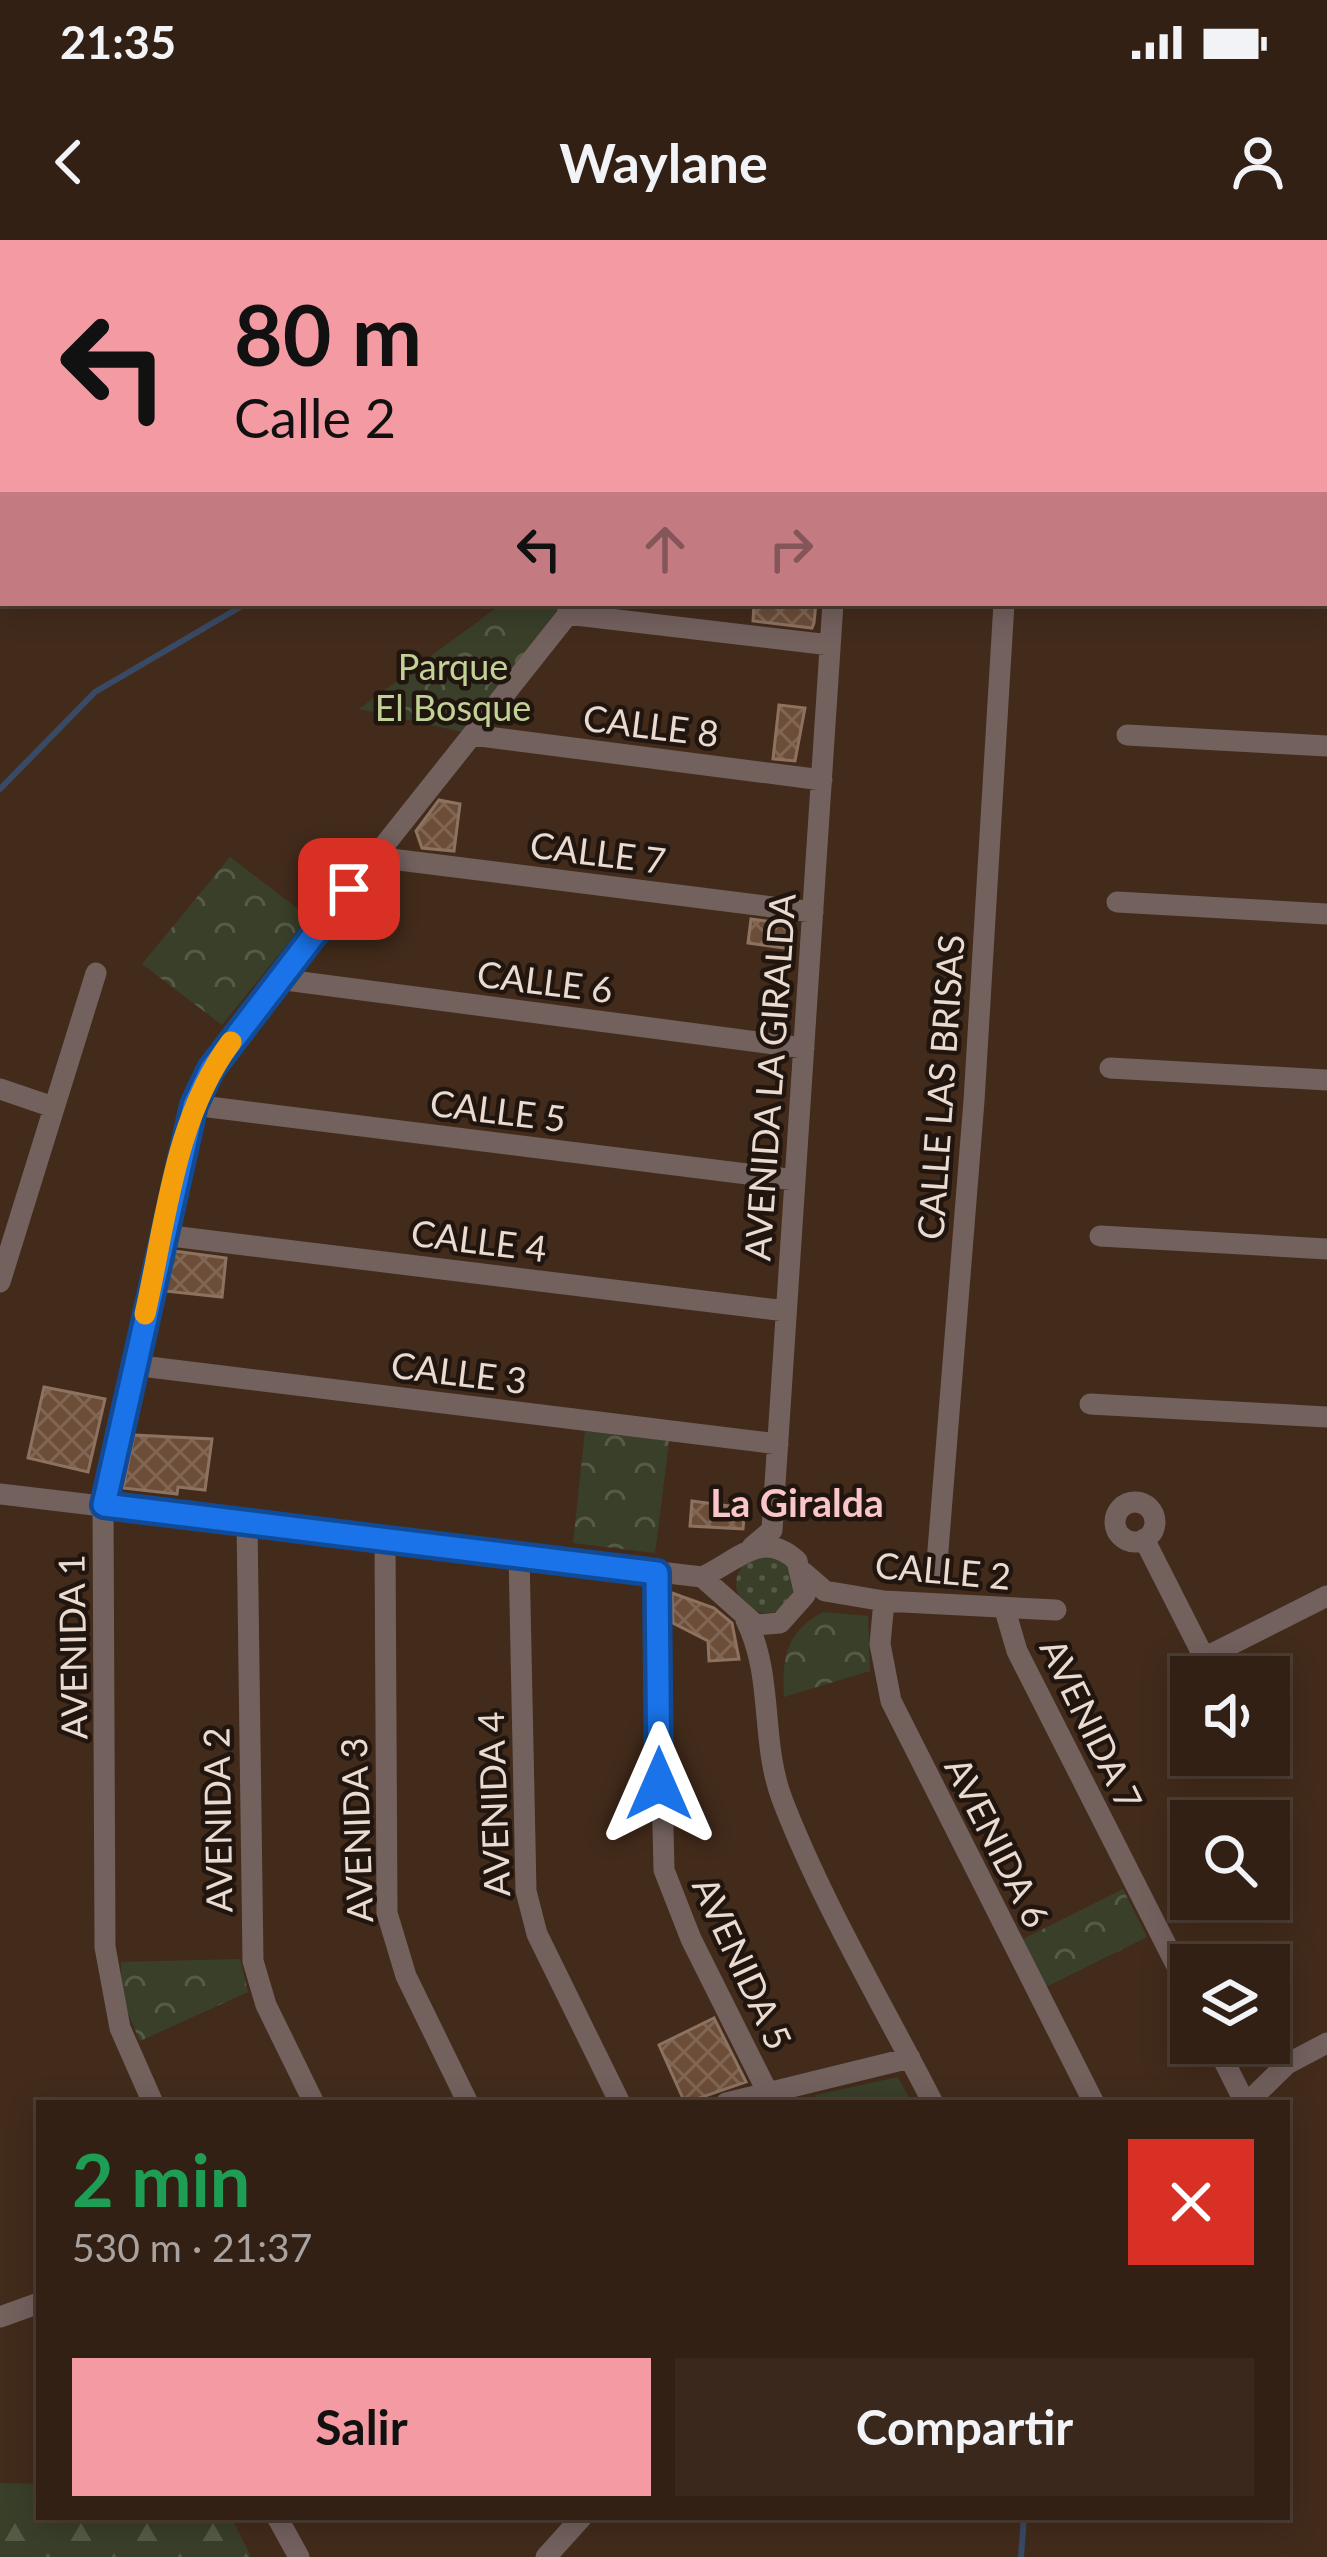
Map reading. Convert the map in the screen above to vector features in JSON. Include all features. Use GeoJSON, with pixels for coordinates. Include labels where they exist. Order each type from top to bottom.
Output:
{"type":"FeatureCollection","features":[{"type":"Feature","properties":{"kind":"street","name":"AVENIDA LA GIRALDA"},"geometry":{"type":"LineString","coordinates":[[772,1530],[833,606]]}},
{"type":"Feature","properties":{"kind":"street","name":"CALLE LAS BRISAS"},"geometry":{"type":"LineString","coordinates":[[936,1575],[974,1101],[1004,606]]}},
{"type":"Feature","properties":{"kind":"street"},"geometry":{"type":"LineString","coordinates":[[572,609],[830,646]]}},
{"type":"Feature","properties":{"kind":"street","name":"AVENIDA 1"},"geometry":{"type":"LineString","coordinates":[[152,2100],[120,2028],[105,1947],[104,1505],[194,1105],[211,1069],[278,979],[572,609]]}},
{"type":"Feature","properties":{"kind":"street","name":"CALLE 8"},"geometry":{"type":"LineString","coordinates":[[472,735],[822,780]]}},
{"type":"Feature","properties":{"kind":"street"},"geometry":{"type":"LineString","coordinates":[[1127,735],[1327,746]]}},
{"type":"Feature","properties":{"kind":"street","name":"CALLE 7"},"geometry":{"type":"LineString","coordinates":[[375,857],[813,912]]}},
{"type":"Feature","properties":{"kind":"street"},"geometry":{"type":"LineString","coordinates":[[1118,902],[1327,914]]}},
{"type":"Feature","properties":{"kind":"street"},"geometry":{"type":"LineString","coordinates":[[0,1282],[7,1237],[96,973]]}},
{"type":"Feature","properties":{"kind":"street","name":"CALLE 6"},"geometry":{"type":"LineString","coordinates":[[278,979],[804,1048]]}},
{"type":"Feature","properties":{"kind":"street"},"geometry":{"type":"LineString","coordinates":[[1110,1068],[1327,1080]]}},
{"type":"Feature","properties":{"kind":"street"},"geometry":{"type":"LineString","coordinates":[[0,1089],[53,1107]]}},
{"type":"Feature","properties":{"kind":"street","name":"CALLE 5"},"geometry":{"type":"LineString","coordinates":[[194,1105],[795,1180]]}},
{"type":"Feature","properties":{"kind":"street","name":"CALLE 4"},"geometry":{"type":"LineString","coordinates":[[163,1235],[786,1311]]}},
{"type":"Feature","properties":{"kind":"street"},"geometry":{"type":"LineString","coordinates":[[1100,1236],[1327,1249]]}},
{"type":"Feature","properties":{"kind":"street","name":"CALLE 3"},"geometry":{"type":"LineString","coordinates":[[133,1365],[778,1444]]}},
{"type":"Feature","properties":{"kind":"street"},"geometry":{"type":"LineString","coordinates":[[1090,1404],[1327,1417]]}},
{"type":"Feature","properties":{"kind":"street"},"geometry":{"type":"LineString","coordinates":[[0,1494],[702,1577],[743,1554],[772,1530],[803,1573],[825,1591],[780,1623],[768,1626],[739,1612],[702,1577]]}},
{"type":"Feature","properties":{"kind":"street","name":"AVENIDA 2"},"geometry":{"type":"LineString","coordinates":[[247,1522],[253,1961],[266,2005],[313,2100]]}},
{"type":"Feature","properties":{"kind":"street","name":"AVENIDA 3"},"geometry":{"type":"LineString","coordinates":[[386,1538],[387,1913],[406,1976],[467,2100]]}},
{"type":"Feature","properties":{"kind":"street"},"geometry":{"type":"LineString","coordinates":[[1144,1539],[1203,1656]]}},
{"type":"Feature","properties":{"kind":"street"},"geometry":{"type":"LineString","coordinates":[[786,1551],[774,1545],[743,1554],[727,1583],[764,1664],[769,1739],[781,1796],[931,2100]]}},
{"type":"Feature","properties":{"kind":"street","name":"AVENIDA 4"},"geometry":{"type":"LineString","coordinates":[[519,1554],[526,1891],[537,1934],[619,2100]]}},
{"type":"Feature","properties":{"kind":"street","name":"AVENIDA 5"},"geometry":{"type":"LineString","coordinates":[[657,1573],[664,1870],[684,1924],[768,2092]]}},
{"type":"Feature","properties":{"kind":"street"},"geometry":{"type":"LineString","coordinates":[[801,1605],[803,1573]]}},
{"type":"Feature","properties":{"kind":"street","name":"CALLE 2"},"geometry":{"type":"LineString","coordinates":[[825,1591],[1005,1610],[1057,1610]]}},
{"type":"Feature","properties":{"kind":"street"},"geometry":{"type":"LineString","coordinates":[[1227,1656],[1327,1596]]}},
{"type":"Feature","properties":{"kind":"street","name":"AVENIDA 6"},"geometry":{"type":"LineString","coordinates":[[884,1600],[880,1644],[891,1701],[1092,2100]]}},
{"type":"Feature","properties":{"kind":"street","name":"AVENIDA 7"},"geometry":{"type":"LineString","coordinates":[[1005,1610],[1017,1651],[1170,1953]]}},
{"type":"Feature","properties":{"kind":"street"},"geometry":{"type":"LineString","coordinates":[[764,1664],[780,1623]]}},
{"type":"Feature","properties":{"kind":"street"},"geometry":{"type":"LineString","coordinates":[[1249,2100],[1287,2064],[1327,2043]]}},
{"type":"Feature","properties":{"kind":"street"},"geometry":{"type":"LineString","coordinates":[[737,2100],[910,2058]]}},
{"type":"Feature","properties":{"kind":"street"},"geometry":{"type":"LineString","coordinates":[[1226,2064],[1244,2100]]}},
{"type":"Feature","properties":{"kind":"street"},"geometry":{"type":"LineString","coordinates":[[0,2318],[36,2304]]}},
{"type":"Feature","properties":{"kind":"street"},"geometry":{"type":"LineString","coordinates":[[279,2520],[299,2557]]}},
{"type":"Feature","properties":{"kind":"street"},"geometry":{"type":"LineString","coordinates":[[546,2557],[579,2520]]}},
{"type":"Feature","properties":{"kind":"green space","name":"Parque El Bosque"},"geometry":{"type":"Polygon","coordinates":[[[499,606],[570,607],[467,733],[359,709],[499,606]]]}},
{"type":"Feature","properties":{"kind":"green space"},"geometry":{"type":"Polygon","coordinates":[[[230,857],[309,917],[222,1025],[142,964],[230,857]]]}},
{"type":"Feature","properties":{"kind":"green space"},"geometry":{"type":"Polygon","coordinates":[[[585,1431],[669,1441],[655,1553],[573,1543],[585,1431]]]}},
{"type":"Feature","properties":{"kind":"green space"},"geometry":{"type":"Polygon","coordinates":[[[765,1555],[785,1564],[794,1584],[785,1604],[765,1613],[745,1604],[736,1584],[745,1564],[765,1555]]]}},
{"type":"Feature","properties":{"kind":"green space"},"geometry":{"type":"Polygon","coordinates":[[[823,1612],[868,1616],[870,1671],[784,1697],[789,1647],[801,1628],[823,1612]]]}},
{"type":"Feature","properties":{"kind":"green space"},"geometry":{"type":"Polygon","coordinates":[[[1123,1889],[1147,1937],[1046,1987],[1023,1939],[1123,1889]]]}},
{"type":"Feature","properties":{"kind":"green space"},"geometry":{"type":"Polygon","coordinates":[[[240,1959],[248,1992],[140,2041],[122,2000],[121,1962],[240,1959]]]}},
{"type":"Feature","properties":{"kind":"green space"},"geometry":{"type":"Polygon","coordinates":[[[898,2077],[910,2100],[816,2100],[815,2095],[898,2077]]]}},
{"type":"Feature","properties":{"kind":"green space"},"geometry":{"type":"Polygon","coordinates":[[[0,2483],[36,2484],[36,2520],[232,2520],[251,2557],[0,2557],[0,2483]]]}},
{"type":"Feature","properties":{"kind":"building"},"geometry":{"type":"Polygon","coordinates":[[[754,606],[816,606],[812,628],[753,621],[754,606]]]}},
{"type":"Feature","properties":{"kind":"building"},"geometry":{"type":"Polygon","coordinates":[[[779,705],[805,708],[795,761],[773,759],[779,705]]]}},
{"type":"Feature","properties":{"kind":"building"},"geometry":{"type":"Polygon","coordinates":[[[439,800],[460,804],[454,851],[422,848],[416,831],[439,800]]]}},
{"type":"Feature","properties":{"kind":"building"},"geometry":{"type":"Polygon","coordinates":[[[751,919],[790,924],[791,949],[748,943],[751,919]]]}},
{"type":"Feature","properties":{"kind":"building"},"geometry":{"type":"Polygon","coordinates":[[[174,1251],[226,1258],[222,1297],[165,1291],[174,1251]]]}},
{"type":"Feature","properties":{"kind":"building"},"geometry":{"type":"Polygon","coordinates":[[[44,1387],[105,1399],[88,1472],[28,1458],[44,1387]]]}},
{"type":"Feature","properties":{"kind":"building"},"geometry":{"type":"Polygon","coordinates":[[[134,1435],[212,1439],[205,1490],[178,1487],[177,1494],[123,1488],[134,1435]]]}},
{"type":"Feature","properties":{"kind":"building"},"geometry":{"type":"Polygon","coordinates":[[[692,1501],[745,1508],[743,1529],[690,1526],[692,1501]]]}},
{"type":"Feature","properties":{"kind":"building"},"geometry":{"type":"Polygon","coordinates":[[[672,1593],[714,1608],[732,1623],[739,1659],[709,1661],[708,1641],[673,1623],[672,1593]]]}},
{"type":"Feature","properties":{"kind":"building"},"geometry":{"type":"Polygon","coordinates":[[[714,2018],[746,2082],[684,2100],[659,2045],[714,2018]]]}},
{"type":"Feature","properties":{"kind":"waterway"},"geometry":{"type":"LineString","coordinates":[[0,789],[95,692],[242,606]]}},
{"type":"Feature","properties":{"kind":"waterway"},"geometry":{"type":"LineString","coordinates":[[1021,2557],[1024,2520]]}},
{"type":"Feature","properties":{"kind":"slow traffic"},"geometry":{"type":"LineString","coordinates":[[145,1314],[187,1123],[211,1069],[231,1042]]}},
{"type":"Feature","properties":{"kind":"district","name":"La Giralda"},"geometry":{"type":"Point","coordinates":[797,1502]}},
{"type":"Feature","properties":{"kind":"route"},"geometry":{"type":"LineString","coordinates":[[349,889],[211,1069],[194,1105],[104,1505],[657,1573],[659,1784]]}}]}
